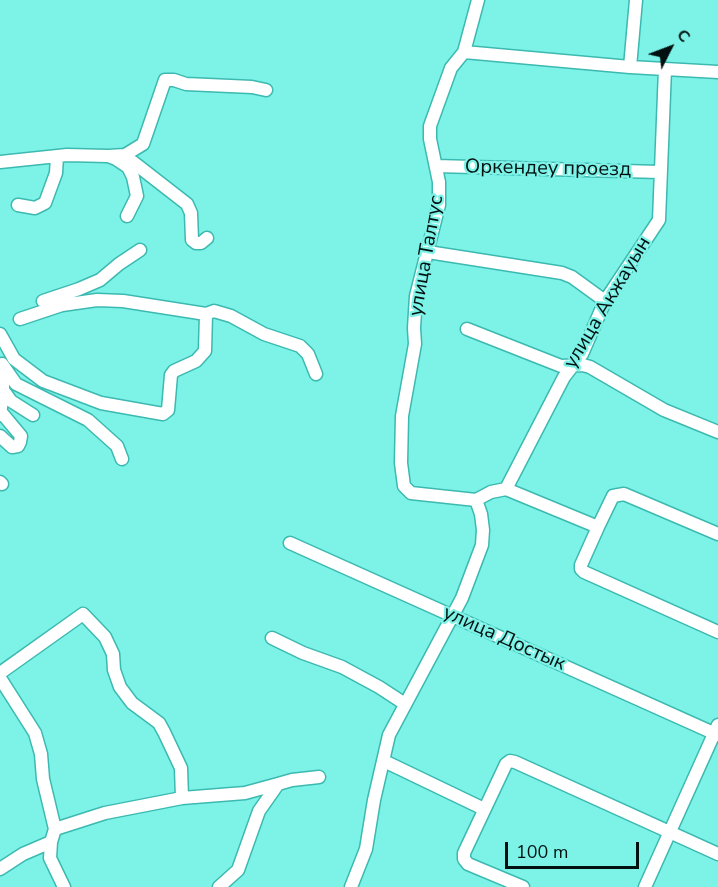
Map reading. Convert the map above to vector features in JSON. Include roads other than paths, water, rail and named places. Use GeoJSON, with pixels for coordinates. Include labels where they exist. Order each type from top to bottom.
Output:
{"type":"FeatureCollection","features":[{"type":"Feature","properties":{"kind":"street","name":"улица Талтус"},"geometry":{"type":"LineString","coordinates":[[476,500],[411,493],[404,486],[401,463],[402,416],[415,344],[416,296],[439,205],[439,182],[430,139],[430,126],[451,68],[464,52],[478,0]]}},
{"type":"Feature","properties":{"kind":"street"},"geometry":{"type":"LineString","coordinates":[[630,67],[636,0]]}},
{"type":"Feature","properties":{"kind":"street"},"geometry":{"type":"LineString","coordinates":[[464,52],[630,67],[718,72]]}},
{"type":"Feature","properties":{"kind":"street","name":"улица Акжауын"},"geometry":{"type":"LineString","coordinates":[[506,489],[564,377],[582,354],[604,301],[659,220],[665,69]]}},
{"type":"Feature","properties":{"kind":"street"},"geometry":{"type":"LineString","coordinates":[[0,162],[67,155],[125,155],[142,144],[165,80],[186,84],[252,87],[266,90]]}},
{"type":"Feature","properties":{"kind":"street"},"geometry":{"type":"LineString","coordinates":[[108,156],[123,164],[133,177],[137,196],[127,216]]}},
{"type":"Feature","properties":{"kind":"street"},"geometry":{"type":"LineString","coordinates":[[18,205],[35,208],[45,202],[56,173],[57,157]]}},
{"type":"Feature","properties":{"kind":"street"},"geometry":{"type":"LineString","coordinates":[[133,162],[187,204],[191,213],[192,240],[201,243],[207,238]]}},
{"type":"Feature","properties":{"kind":"street","name":"Оркендеу проезд"},"geometry":{"type":"LineString","coordinates":[[436,166],[660,172]]}},
{"type":"Feature","properties":{"kind":"street"},"geometry":{"type":"LineString","coordinates":[[42,301],[79,290],[100,280],[140,250]]}},
{"type":"Feature","properties":{"kind":"street"},"geometry":{"type":"LineString","coordinates":[[428,252],[562,273],[572,277],[604,301]]}},
{"type":"Feature","properties":{"kind":"street"},"geometry":{"type":"LineString","coordinates":[[20,319],[62,305],[107,300],[206,314],[214,311],[264,334],[300,346],[308,354],[316,374]]}},
{"type":"Feature","properties":{"kind":"street"},"geometry":{"type":"LineString","coordinates":[[1,335],[15,359],[43,381],[101,403],[163,414],[168,410],[171,375],[174,371],[196,361],[205,351],[206,314]]}},
{"type":"Feature","properties":{"kind":"street"},"geometry":{"type":"LineString","coordinates":[[467,329],[561,366],[590,367],[664,410],[718,432]]}},
{"type":"Feature","properties":{"kind":"street"},"geometry":{"type":"LineString","coordinates":[[0,436],[12,447],[18,446],[21,436],[1,413],[3,364],[1,335]]}},
{"type":"Feature","properties":{"kind":"street"},"geometry":{"type":"LineString","coordinates":[[3,364],[16,384],[75,412],[93,424],[117,446],[122,459]]}},
{"type":"Feature","properties":{"kind":"street"},"geometry":{"type":"LineString","coordinates":[[3,390],[11,401],[33,415]]}},
{"type":"Feature","properties":{"kind":"street"},"geometry":{"type":"LineString","coordinates":[[351,887],[366,849],[374,800],[389,735],[462,598],[482,545],[481,514],[476,500],[491,492],[506,489],[598,527]]}},
{"type":"Feature","properties":{"kind":"street"},"geometry":{"type":"LineString","coordinates":[[718,534],[624,494],[618,494],[613,496],[581,565],[584,572],[718,632]]}},
{"type":"Feature","properties":{"kind":"street","name":"улица Достык"},"geometry":{"type":"LineString","coordinates":[[290,543],[717,731]]}},
{"type":"Feature","properties":{"kind":"street"},"geometry":{"type":"LineString","coordinates":[[0,673],[83,614],[105,637],[113,654],[114,670],[120,687],[132,703],[159,723],[164,732],[181,768],[182,798]]}},
{"type":"Feature","properties":{"kind":"street"},"geometry":{"type":"LineString","coordinates":[[272,638],[303,653],[342,667],[405,704]]}},
{"type":"Feature","properties":{"kind":"street"},"geometry":{"type":"LineString","coordinates":[[0,678],[35,733],[55,829],[50,858],[64,887]]}},
{"type":"Feature","properties":{"kind":"street"},"geometry":{"type":"LineString","coordinates":[[645,887],[717,731]]}},
{"type":"Feature","properties":{"kind":"street"},"geometry":{"type":"LineString","coordinates":[[384,761],[484,809]]}},
{"type":"Feature","properties":{"kind":"street"},"geometry":{"type":"LineString","coordinates":[[523,887],[468,864],[464,859],[464,853],[484,809],[506,764],[510,762],[515,762],[718,854]]}},
{"type":"Feature","properties":{"kind":"street"},"geometry":{"type":"LineString","coordinates":[[55,829],[105,813],[182,798],[245,793],[292,780],[320,777]]}},
{"type":"Feature","properties":{"kind":"street"},"geometry":{"type":"LineString","coordinates":[[219,887],[238,870],[259,811],[278,784]]}},
{"type":"Feature","properties":{"kind":"street"},"geometry":{"type":"LineString","coordinates":[[245,793],[259,811]]}},
{"type":"Feature","properties":{"kind":"street"},"geometry":{"type":"LineString","coordinates":[[0,868],[23,854],[51,842]]}}]}
